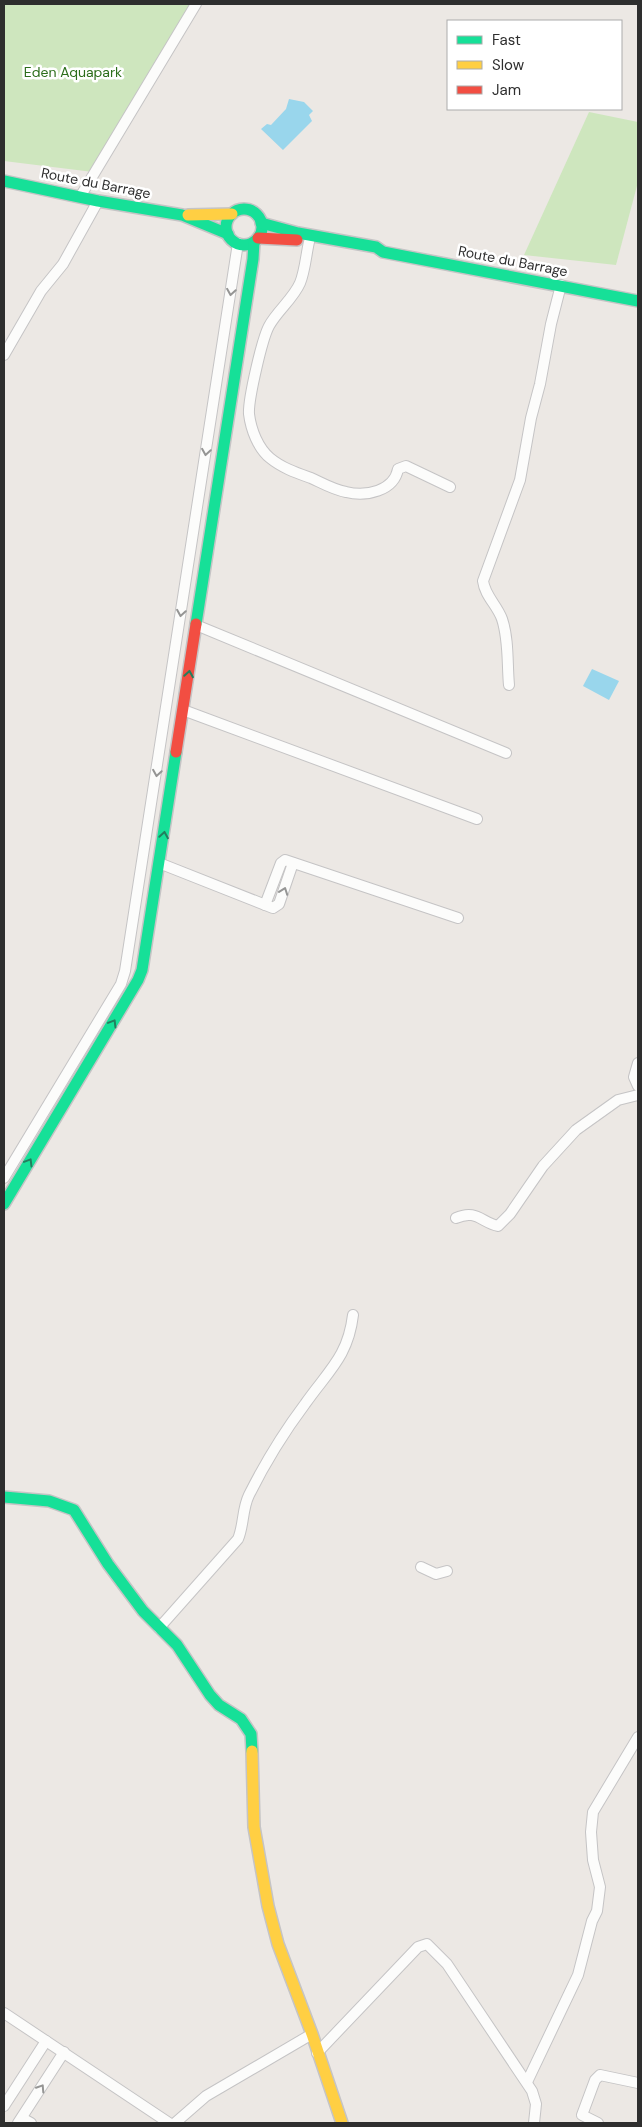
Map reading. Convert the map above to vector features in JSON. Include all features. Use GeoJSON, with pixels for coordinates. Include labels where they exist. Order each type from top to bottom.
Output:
{"type":"FeatureCollection","features":[{"type":"Feature","properties":{"kind":"street"},"geometry":{"type":"LineString","coordinates":[[80,197],[196,4]]}},
{"type":"Feature","properties":{"kind":"street","name":"Route du Barrage"},"geometry":{"type":"LineString","coordinates":[[4,181],[98,202],[182,216],[232,214],[242,209],[248,210],[254,212],[261,223],[298,233],[376,247],[382,251],[638,301]]}},
{"type":"Feature","properties":{"kind":"street"},"geometry":{"type":"LineString","coordinates":[[4,355],[40,291],[64,264],[98,202]]}},
{"type":"Feature","properties":{"kind":"street"},"geometry":{"type":"LineString","coordinates":[[228,234],[226,223],[232,214]]}},
{"type":"Feature","properties":{"kind":"street","name":"Route du Barrage"},"geometry":{"type":"LineString","coordinates":[[182,216],[228,234],[238,244],[248,244],[256,240],[284,238],[371,254],[378,254],[382,251]]}},
{"type":"Feature","properties":{"kind":"street"},"geometry":{"type":"LineString","coordinates":[[4,1204],[138,980],[142,970],[256,240],[261,231],[261,223]]}},
{"type":"Feature","properties":{"kind":"street"},"geometry":{"type":"LineString","coordinates":[[308,242],[301,281],[268,327],[260,350],[249,413],[253,430],[261,447],[270,458],[287,468],[346,492],[368,492],[390,486],[394,482],[398,469],[406,466],[450,487]]}},
{"type":"Feature","properties":{"kind":"street"},"geometry":{"type":"LineString","coordinates":[[4,1178],[121,984],[125,971],[238,244]]}},
{"type":"Feature","properties":{"kind":"street"},"geometry":{"type":"LineString","coordinates":[[509,685],[507,646],[502,619],[484,589],[483,581],[520,480],[528,434],[561,285]]}},
{"type":"Feature","properties":{"kind":"street"},"geometry":{"type":"LineString","coordinates":[[196,625],[506,753]]}},
{"type":"Feature","properties":{"kind":"street"},"geometry":{"type":"LineString","coordinates":[[183,710],[477,819]]}},
{"type":"Feature","properties":{"kind":"street"},"geometry":{"type":"LineString","coordinates":[[159,863],[273,908],[279,904],[293,863],[458,918]]}},
{"type":"Feature","properties":{"kind":"street"},"geometry":{"type":"LineString","coordinates":[[638,1063],[634,1077],[638,1086]]}},
{"type":"Feature","properties":{"kind":"street"},"geometry":{"type":"LineString","coordinates":[[456,1218],[464,1214],[473,1215],[498,1226],[510,1214],[543,1166],[576,1130],[618,1100],[638,1094]]}},
{"type":"Feature","properties":{"kind":"street"},"geometry":{"type":"LineString","coordinates":[[158,1628],[238,1539],[244,1526],[244,1514],[248,1497],[304,1404],[339,1359],[350,1336],[353,1315]]}},
{"type":"Feature","properties":{"kind":"street"},"geometry":{"type":"LineString","coordinates":[[4,1497],[54,1502],[67,1505],[74,1510],[114,1571],[158,1628],[177,1645],[210,1695],[219,1705],[241,1719],[251,1734],[254,1759],[254,1828],[266,1897],[278,1944],[312,2034],[317,2054],[325,2071],[342,2123]]}},
{"type":"Feature","properties":{"kind":"street"},"geometry":{"type":"LineString","coordinates":[[421,1567],[436,1574],[446,1571]]}},
{"type":"Feature","properties":{"kind":"street"},"geometry":{"type":"LineString","coordinates":[[527,2082],[578,1975],[592,1921],[597,1910],[600,1887],[591,1843],[593,1812],[638,1737]]}},
{"type":"Feature","properties":{"kind":"street"},"geometry":{"type":"LineString","coordinates":[[317,2054],[418,1947],[427,1944],[447,1964],[500,2046],[527,2082],[536,2104],[534,2123]]}},
{"type":"Feature","properties":{"kind":"street"},"geometry":{"type":"LineString","coordinates":[[4,2012],[169,2123]]}},
{"type":"Feature","properties":{"kind":"street"},"geometry":{"type":"LineString","coordinates":[[175,2123],[206,2096],[312,2034]]}},
{"type":"Feature","properties":{"kind":"street"},"geometry":{"type":"LineString","coordinates":[[4,2105],[46,2041]]}},
{"type":"Feature","properties":{"kind":"street"},"geometry":{"type":"LineString","coordinates":[[24,2121],[64,2052]]}},
{"type":"Feature","properties":{"kind":"street"},"geometry":{"type":"LineString","coordinates":[[598,2123],[582,2115],[595,2080],[600,2075],[638,2083]]}},
{"type":"Feature","properties":{"kind":"green space","name":"Eden Aquapark"},"geometry":{"type":"Polygon","coordinates":[[[4,4],[191,4],[93,172],[4,161],[4,4]]]}},
{"type":"Feature","properties":{"kind":"green space"},"geometry":{"type":"Polygon","coordinates":[[[589,112],[638,122],[638,182],[616,265],[524,255],[589,112]]]}},
{"type":"Feature","properties":{"kind":"water"},"geometry":{"type":"Polygon","coordinates":[[[289,99],[304,102],[313,111],[309,115],[312,121],[283,150],[261,129],[267,124],[271,125],[286,109],[289,99]]]}},
{"type":"Feature","properties":{"kind":"water"},"geometry":{"type":"Polygon","coordinates":[[[592,669],[619,681],[609,700],[583,686],[592,669]]]}},
{"type":"Feature","properties":{"kind":"traffic: fast"},"geometry":{"type":"LineString","coordinates":[[4,181],[98,201],[182,215],[228,234]]}},
{"type":"Feature","properties":{"kind":"traffic: fast"},"geometry":{"type":"LineString","coordinates":[[244,209],[256,215],[262,227],[256,239],[244,245],[232,239],[226,227],[232,215],[244,209]]}},
{"type":"Feature","properties":{"kind":"traffic: fast"},"geometry":{"type":"LineString","coordinates":[[261,223],[298,233],[376,247],[383,252],[638,301]]}},
{"type":"Feature","properties":{"kind":"traffic: fast"},"geometry":{"type":"LineString","coordinates":[[196,624],[253,259],[254,242]]}},
{"type":"Feature","properties":{"kind":"traffic: fast"},"geometry":{"type":"LineString","coordinates":[[4,1204],[138,980],[142,970],[176,752]]}},
{"type":"Feature","properties":{"kind":"traffic: fast"},"geometry":{"type":"LineString","coordinates":[[4,1497],[49,1501],[74,1510],[108,1564],[143,1611],[177,1645],[210,1695],[219,1705],[241,1719],[251,1734],[252,1751]]}},
{"type":"Feature","properties":{"kind":"traffic: slow"},"geometry":{"type":"LineString","coordinates":[[188,215],[232,214]]}},
{"type":"Feature","properties":{"kind":"traffic: slow"},"geometry":{"type":"LineString","coordinates":[[252,1751],[254,1827],[268,1906],[278,1944],[312,2034],[342,2123]]}},
{"type":"Feature","properties":{"kind":"traffic: jam"},"geometry":{"type":"LineString","coordinates":[[258,238],[297,240]]}},
{"type":"Feature","properties":{"kind":"traffic: jam"},"geometry":{"type":"LineString","coordinates":[[176,752],[196,624]]}}]}
